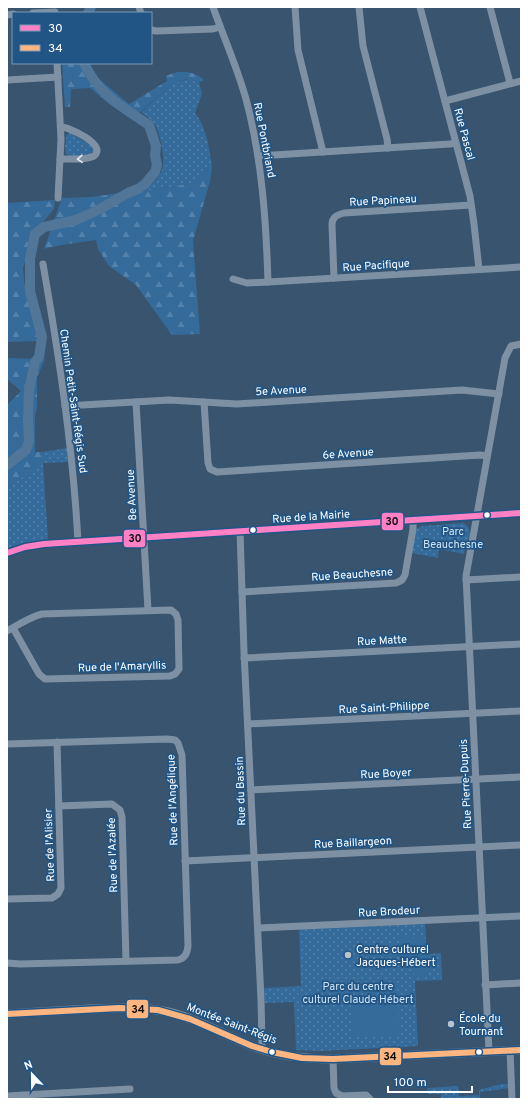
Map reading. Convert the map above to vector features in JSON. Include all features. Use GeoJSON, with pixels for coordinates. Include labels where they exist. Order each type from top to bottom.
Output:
{"type":"FeatureCollection","features":[{"type":"Feature","properties":{"kind":"street","name":"Rue Pontbriand"},"geometry":{"type":"LineString","coordinates":[[213,7],[235,62],[246,99],[258,156],[264,200],[268,282]]}},
{"type":"Feature","properties":{"kind":"street"},"geometry":{"type":"LineString","coordinates":[[295,7],[298,50],[323,152]]}},
{"type":"Feature","properties":{"kind":"street"},"geometry":{"type":"LineString","coordinates":[[359,7],[363,46],[388,148]]}},
{"type":"Feature","properties":{"kind":"street","name":"Rue Pascal"},"geometry":{"type":"LineString","coordinates":[[420,7],[472,205],[479,269]]}},
{"type":"Feature","properties":{"kind":"street"},"geometry":{"type":"LineString","coordinates":[[490,7],[510,83]]}},
{"type":"Feature","properties":{"kind":"street"},"geometry":{"type":"LineString","coordinates":[[44,12],[55,11]]}},
{"type":"Feature","properties":{"kind":"street"},"geometry":{"type":"LineString","coordinates":[[152,30],[213,29],[220,26]]}},
{"type":"Feature","properties":{"kind":"street"},"geometry":{"type":"LineString","coordinates":[[57,64],[60,127],[58,198]]}},
{"type":"Feature","properties":{"kind":"street"},"geometry":{"type":"LineString","coordinates":[[7,80],[58,77]]}},
{"type":"Feature","properties":{"kind":"street"},"geometry":{"type":"LineString","coordinates":[[445,101],[521,81]]}},
{"type":"Feature","properties":{"kind":"street"},"geometry":{"type":"LineString","coordinates":[[60,127],[67,128],[79,134],[94,144],[97,149],[96,154],[91,158],[60,160]]}},
{"type":"Feature","properties":{"kind":"street"},"geometry":{"type":"LineString","coordinates":[[258,156],[456,143]]}},
{"type":"Feature","properties":{"kind":"street","name":"Rue Papineau"},"geometry":{"type":"LineString","coordinates":[[334,278],[332,225],[334,218],[338,215],[344,213],[472,205]]}},
{"type":"Feature","properties":{"kind":"street","name":"Chemin Petit-Saint-Régis Sud"},"geometry":{"type":"LineString","coordinates":[[43,264],[57,348],[74,476],[78,542]]}},
{"type":"Feature","properties":{"kind":"street","name":"Rue Pacifique"},"geometry":{"type":"LineString","coordinates":[[233,279],[247,283],[521,267]]}},
{"type":"Feature","properties":{"kind":"street","name":"Rue Pierre-Dupuis"},"geometry":{"type":"LineString","coordinates":[[489,1051],[466,572],[506,358],[511,346],[521,344]]}},
{"type":"Feature","properties":{"kind":"street","name":"5e Avenue"},"geometry":{"type":"LineString","coordinates":[[65,406],[169,400],[238,404],[462,390],[499,394]]}},
{"type":"Feature","properties":{"kind":"street","name":"8e Avenue"},"geometry":{"type":"LineString","coordinates":[[136,402],[148,610]]}},
{"type":"Feature","properties":{"kind":"street","name":"6e Avenue"},"geometry":{"type":"LineString","coordinates":[[204,402],[207,459],[210,469],[217,472],[480,455],[488,456]]}},
{"type":"Feature","properties":{"kind":"street","name":"Rue de la Mairie"},"geometry":{"type":"LineString","coordinates":[[7,553],[31,546],[78,542],[521,513]]}},
{"type":"Feature","properties":{"kind":"street","name":"Rue Beauchesne"},"geometry":{"type":"LineString","coordinates":[[242,592],[396,583],[402,580],[405,575],[413,529],[413,520]]}},
{"type":"Feature","properties":{"kind":"street","name":"Rue du Bassin"},"geometry":{"type":"LineString","coordinates":[[240,531],[244,658],[258,928],[262,1049]]}},
{"type":"Feature","properties":{"kind":"street"},"geometry":{"type":"LineString","coordinates":[[466,580],[521,577]]}},
{"type":"Feature","properties":{"kind":"street","name":"Rue de l'Amaryllis"},"geometry":{"type":"LineString","coordinates":[[170,610],[177,617],[178,671],[172,676],[45,679],[38,674],[10,630],[33,617],[42,614],[170,610]]}},
{"type":"Feature","properties":{"kind":"street","name":"Rue Matte"},"geometry":{"type":"LineString","coordinates":[[244,658],[521,644]]}},
{"type":"Feature","properties":{"kind":"street","name":"Rue Saint-Philippe"},"geometry":{"type":"LineString","coordinates":[[248,724],[521,711]]}},
{"type":"Feature","properties":{"kind":"street","name":"Rue de l'Angélique"},"geometry":{"type":"LineString","coordinates":[[7,744],[167,739],[175,740],[178,743],[182,755],[187,953],[178,960],[126,961]]}},
{"type":"Feature","properties":{"kind":"street","name":"Rue de l'Alisier"},"geometry":{"type":"LineString","coordinates":[[7,899],[52,898],[60,892],[62,884],[57,742]]}},
{"type":"Feature","properties":{"kind":"street","name":"Rue Boyer"},"geometry":{"type":"LineString","coordinates":[[251,790],[521,778]]}},
{"type":"Feature","properties":{"kind":"street","name":"Rue de l'Azalée"},"geometry":{"type":"LineString","coordinates":[[59,806],[112,804],[120,810],[122,817],[126,961]]}},
{"type":"Feature","properties":{"kind":"street","name":"Rue Baillargeon"},"geometry":{"type":"LineString","coordinates":[[185,861],[521,845]]}},
{"type":"Feature","properties":{"kind":"street","name":"Rue Brodeur"},"geometry":{"type":"LineString","coordinates":[[258,928],[521,916]]}},
{"type":"Feature","properties":{"kind":"street"},"geometry":{"type":"LineString","coordinates":[[7,963],[126,961]]}},
{"type":"Feature","properties":{"kind":"street"},"geometry":{"type":"LineString","coordinates":[[486,985],[521,984]]}},
{"type":"Feature","properties":{"kind":"street","name":"Montée Saint-Régis"},"geometry":{"type":"LineString","coordinates":[[7,1014],[108,1008],[155,1009],[192,1019],[262,1049],[294,1056],[333,1059],[521,1050]]}},
{"type":"Feature","properties":{"kind":"street"},"geometry":{"type":"LineString","coordinates":[[510,1050],[512,1099]]}},
{"type":"Feature","properties":{"kind":"street"},"geometry":{"type":"LineString","coordinates":[[333,1059],[334,1088],[336,1093],[342,1096],[366,1095],[370,1099]]}},
{"type":"Feature","properties":{"kind":"street"},"geometry":{"type":"LineString","coordinates":[[9,1097],[130,1089]]}},
{"type":"Feature","properties":{"kind":"green space"},"geometry":{"type":"Polygon","coordinates":[[[62,64],[90,64],[98,78],[129,104],[167,81],[166,76],[171,74],[185,72],[194,74],[203,79],[203,81],[199,82],[187,79],[174,83],[133,118],[109,104],[90,88],[71,89],[70,107],[65,107],[62,64]]]}},
{"type":"Feature","properties":{"kind":"green space"},"geometry":{"type":"Polygon","coordinates":[[[188,79],[199,82],[202,94],[195,113],[205,132],[212,167],[204,169],[196,183],[144,191],[154,182],[162,170],[163,152],[156,126],[141,112],[174,83],[188,79]]]}},
{"type":"Feature","properties":{"kind":"green space"},"geometry":{"type":"Polygon","coordinates":[[[70,133],[91,145],[94,150],[84,156],[75,157],[68,155],[65,149],[66,135],[70,133]]]}},
{"type":"Feature","properties":{"kind":"green space"},"geometry":{"type":"Polygon","coordinates":[[[212,167],[210,181],[193,241],[200,334],[172,335],[136,285],[109,266],[98,249],[96,240],[44,249],[62,198],[90,197],[124,191],[144,191],[195,183],[204,169],[212,167]]]}},
{"type":"Feature","properties":{"kind":"green space"},"geometry":{"type":"Polygon","coordinates":[[[55,200],[54,209],[33,234],[23,268],[25,290],[34,318],[39,341],[7,342],[7,203],[55,200]]]}},
{"type":"Feature","properties":{"kind":"green space"},"geometry":{"type":"Polygon","coordinates":[[[7,358],[45,359],[37,377],[37,408],[35,416],[35,452],[43,452],[43,459],[19,480],[7,487],[7,405],[21,391],[7,379],[7,358]]]}},
{"type":"Feature","properties":{"kind":"green space"},"geometry":{"type":"Polygon","coordinates":[[[67,448],[68,462],[43,463],[48,540],[22,544],[7,549],[7,487],[19,480],[43,459],[43,452],[67,448]]]}},
{"type":"Feature","properties":{"kind":"green space","name":"Parc Beauchesne"},"geometry":{"type":"Polygon","coordinates":[[[463,523],[468,527],[470,533],[467,546],[465,546],[464,554],[439,549],[438,558],[412,553],[416,529],[422,526],[463,523]]]}},
{"type":"Feature","properties":{"kind":"green space","name":"Parc du centre culturel Claude Hébert"},"geometry":{"type":"Polygon","coordinates":[[[425,923],[427,954],[441,953],[442,980],[415,981],[418,1046],[322,1051],[296,1050],[294,1002],[265,1003],[264,988],[301,986],[299,929],[425,923]]]}},
{"type":"Feature","properties":{"kind":"green space"},"geometry":{"type":"Polygon","coordinates":[[[423,936],[424,949],[401,950],[400,937],[423,936]]]}},
{"type":"Feature","properties":{"kind":"green space"},"geometry":{"type":"Polygon","coordinates":[[[426,954],[427,977],[414,978],[413,955],[426,954]]]}},
{"type":"Feature","properties":{"kind":"green space"},"geometry":{"type":"Polygon","coordinates":[[[398,1002],[399,1035],[353,1037],[352,1003],[398,1002]]]}},
{"type":"Feature","properties":{"kind":"green space"},"geometry":{"type":"Polygon","coordinates":[[[501,1084],[509,1084],[509,1088],[480,1092],[480,1099],[441,1099],[441,1094],[428,1094],[427,1088],[458,1086],[459,1096],[479,1095],[479,1090],[501,1084]]]}},
{"type":"Feature","properties":{"kind":"waterway"},"geometry":{"type":"LineString","coordinates":[[88,12],[91,7]]}},
{"type":"Feature","properties":{"kind":"waterway"},"geometry":{"type":"LineString","coordinates":[[7,465],[26,450],[29,441],[29,390],[35,362],[39,357],[42,337],[30,291],[30,259],[35,234],[44,227],[76,220],[138,189],[145,184],[155,172],[157,165],[155,155],[156,146],[149,125],[104,92],[90,74],[85,64]]}},
{"type":"Feature","properties":{"kind":"transit line","name":"30"},"geometry":{"type":"LineString","coordinates":[[7,553],[25,547],[44,544],[521,513]]}},
{"type":"Feature","properties":{"kind":"transit line","name":"34"},"geometry":{"type":"LineString","coordinates":[[7,1014],[119,1008],[158,1010],[190,1019],[252,1046],[302,1058],[333,1059],[521,1050]]}},
{"type":"Feature","properties":{"kind":"place","name":"Centre culturel Jacques-Hébert"},"geometry":{"type":"Point","coordinates":[348,955]}},
{"type":"Feature","properties":{"kind":"place","name":"École du Tournant"},"geometry":{"type":"Point","coordinates":[451,1024]}}]}
